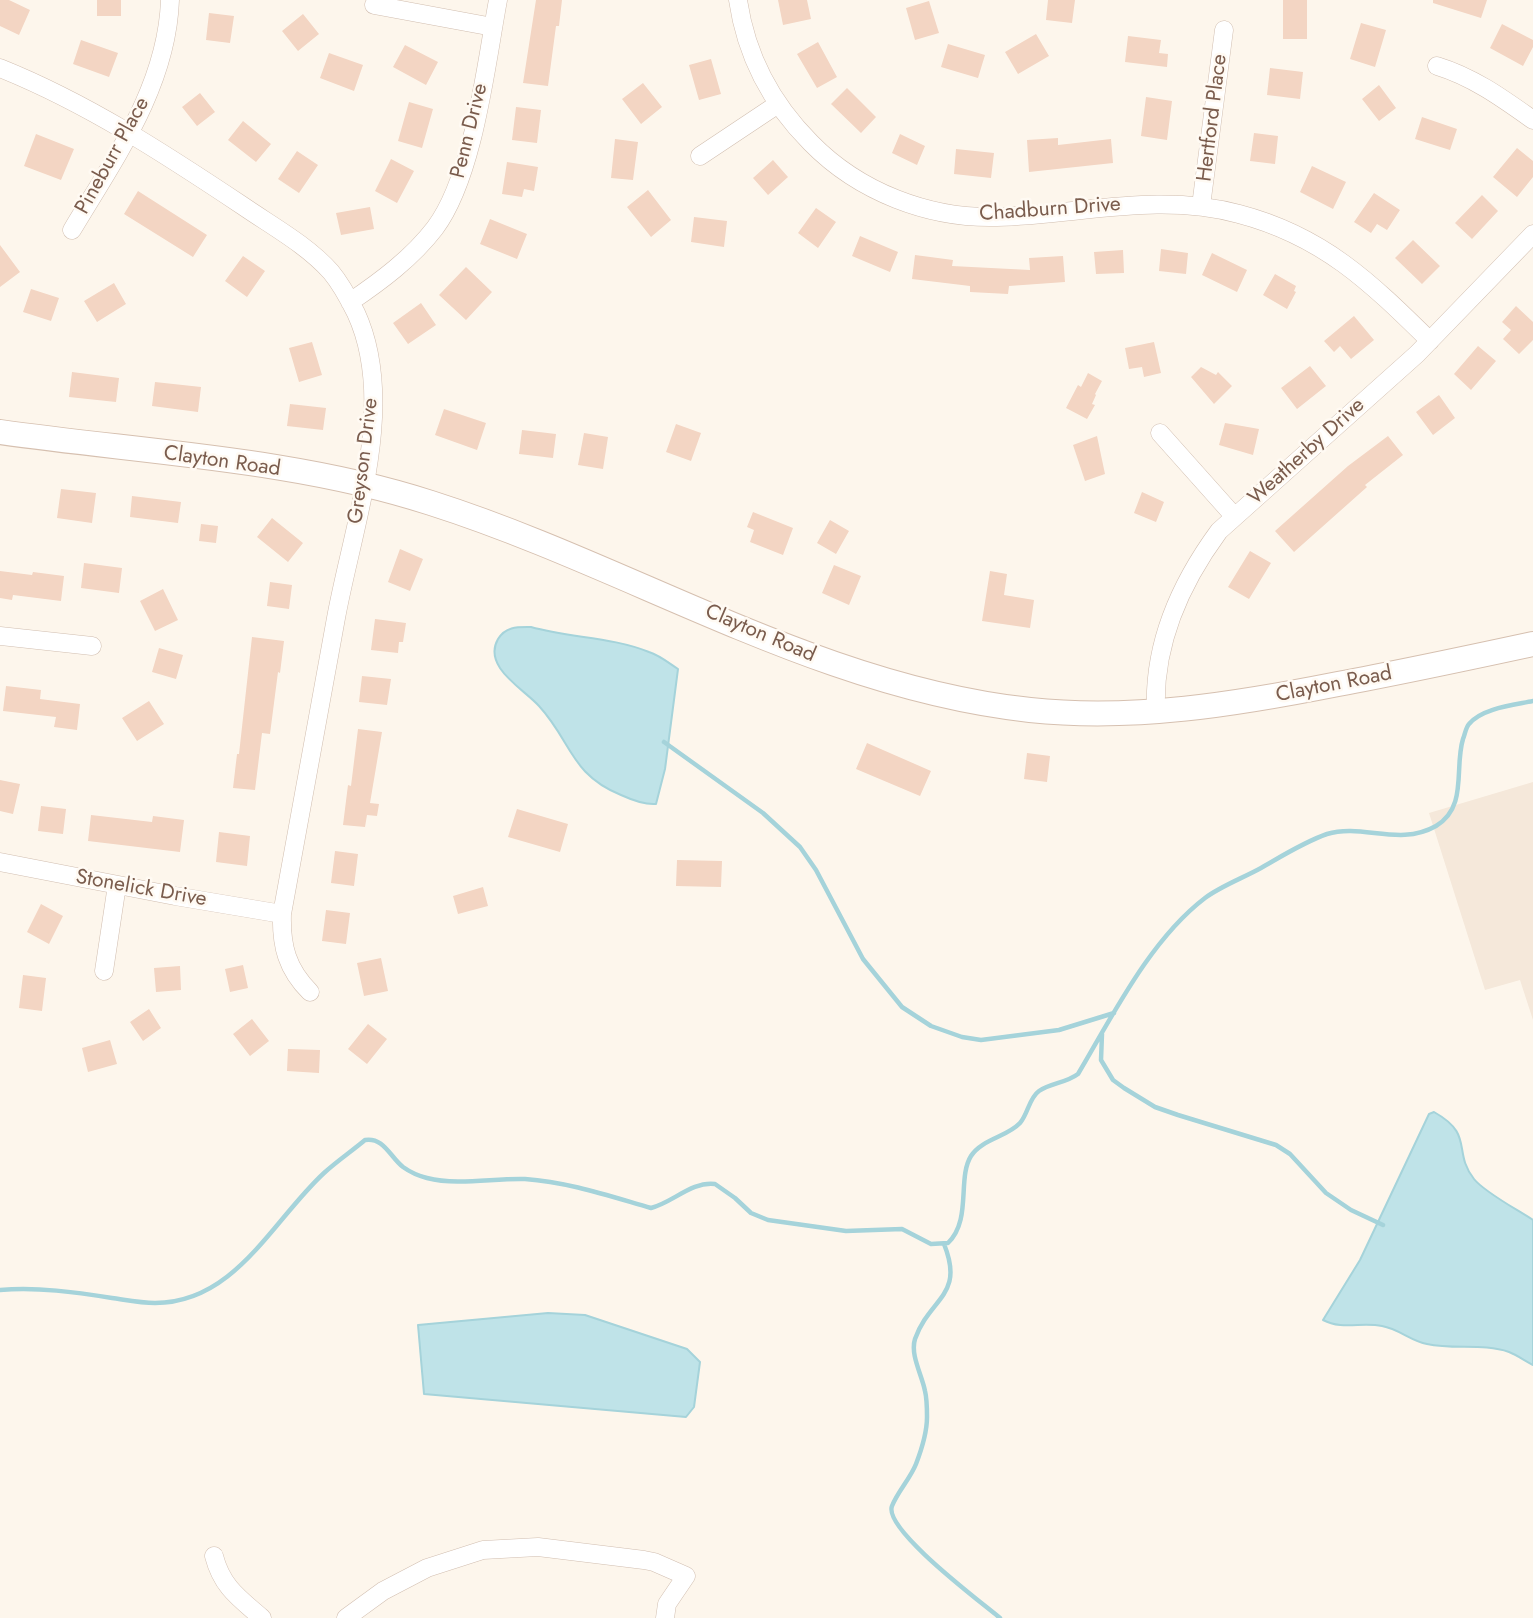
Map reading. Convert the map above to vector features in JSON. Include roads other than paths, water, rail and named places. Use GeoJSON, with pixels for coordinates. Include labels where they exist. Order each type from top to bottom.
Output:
{"type":"FeatureCollection","features":[{"type":"Feature","properties":{"kind":"street","name":"Pineburr Place"},"geometry":{"type":"LineString","coordinates":[[72,230],[140,116],[163,51],[170,0]]}},
{"type":"Feature","properties":{"kind":"street","name":"Penn Drive"},"geometry":{"type":"LineString","coordinates":[[350,302],[414,253],[437,226],[452,196],[474,127],[498,0]]}},
{"type":"Feature","properties":{"kind":"street","name":"Chadburn Drive"},"geometry":{"type":"LineString","coordinates":[[738,0],[748,46],[761,76],[778,104],[798,130],[821,153],[872,189],[933,211],[963,216],[998,217],[1164,203],[1238,213],[1308,240],[1340,259],[1369,281],[1430,341]]}},
{"type":"Feature","properties":{"kind":"street"},"geometry":{"type":"LineString","coordinates":[[374,5],[493,27]]}},
{"type":"Feature","properties":{"kind":"street","name":"Hertford Place"},"geometry":{"type":"LineString","coordinates":[[1201,206],[1224,30]]}},
{"type":"Feature","properties":{"kind":"street"},"geometry":{"type":"LineString","coordinates":[[1437,66],[1460,73],[1486,87],[1533,120]]}},
{"type":"Feature","properties":{"kind":"street","name":"Greyson Drive"},"geometry":{"type":"LineString","coordinates":[[0,68],[43,85],[156,149],[293,240],[331,272],[357,317],[370,359],[373,382],[365,485],[340,592],[282,914],[284,951],[298,981],[310,992]]}},
{"type":"Feature","properties":{"kind":"street"},"geometry":{"type":"LineString","coordinates":[[700,156],[778,104]]}},
{"type":"Feature","properties":{"kind":"street","name":"Weatherby Drive"},"geometry":{"type":"LineString","coordinates":[[1156,711],[1156,677],[1161,646],[1184,586],[1199,558],[1234,516],[1430,341],[1533,234]]}},
{"type":"Feature","properties":{"kind":"street","name":"Clayton Road"},"geometry":{"type":"LineString","coordinates":[[0,432],[218,460],[365,485],[429,502],[492,524],[812,656],[924,692],[1030,710],[1092,713],[1156,711],[1258,700],[1533,644]]}},
{"type":"Feature","properties":{"kind":"street"},"geometry":{"type":"LineString","coordinates":[[1160,433],[1234,516]]}},
{"type":"Feature","properties":{"kind":"street"},"geometry":{"type":"LineString","coordinates":[[0,636],[92,646]]}},
{"type":"Feature","properties":{"kind":"street","name":"Stonelick Drive"},"geometry":{"type":"LineString","coordinates":[[0,862],[282,914]]}},
{"type":"Feature","properties":{"kind":"street"},"geometry":{"type":"LineString","coordinates":[[103,971],[117,885]]}},
{"type":"Feature","properties":{"kind":"street"},"geometry":{"type":"LineString","coordinates":[[346,1618],[383,1591],[427,1568],[483,1550],[538,1547],[644,1560],[686,1576],[667,1604],[665,1618]]}},
{"type":"Feature","properties":{"kind":"street"},"geometry":{"type":"LineString","coordinates":[[214,1556],[226,1586],[262,1618]]}},
{"type":"Feature","properties":{"kind":"water"},"geometry":{"type":"Polygon","coordinates":[[[531,627],[635,647],[656,655],[678,669],[665,769],[656,804],[629,799],[604,787],[591,777],[573,756],[550,719],[500,668],[495,649],[501,635],[513,628],[531,627]]]}},
{"type":"Feature","properties":{"kind":"water"},"geometry":{"type":"Polygon","coordinates":[[[1434,1112],[1447,1120],[1459,1136],[1464,1160],[1474,1179],[1493,1195],[1533,1220],[1533,1365],[1499,1349],[1427,1344],[1382,1326],[1337,1325],[1323,1320],[1360,1260],[1429,1114],[1434,1112]]]}},
{"type":"Feature","properties":{"kind":"water"},"geometry":{"type":"Polygon","coordinates":[[[548,1313],[585,1315],[687,1349],[700,1362],[694,1407],[686,1417],[424,1394],[418,1325],[548,1313]]]}},
{"type":"Feature","properties":{"kind":"waterway"},"geometry":{"type":"LineString","coordinates":[[0,1290],[56,1291],[155,1303],[183,1299],[208,1289],[230,1275],[269,1235],[305,1192],[365,1140],[382,1145],[409,1171],[439,1180],[463,1182],[525,1179],[557,1183],[651,1208],[690,1189],[715,1184],[751,1213],[768,1220],[846,1231],[902,1229],[931,1244],[948,1243],[960,1223],[965,1176],[971,1156],[981,1146],[1015,1128],[1039,1091],[1078,1074],[1134,980],[1185,915],[1218,890],[1327,834],[1354,831],[1408,835],[1436,826],[1446,818],[1456,798],[1461,750],[1468,725],[1490,711],[1533,701]]}},
{"type":"Feature","properties":{"kind":"waterway"},"geometry":{"type":"LineString","coordinates":[[664,742],[763,813],[800,847],[816,870],[863,959],[902,1007],[931,1026],[962,1037],[981,1040],[1059,1030],[1114,1013]]}},
{"type":"Feature","properties":{"kind":"waterway"},"geometry":{"type":"LineString","coordinates":[[1102,1034],[1101,1060],[1113,1080],[1124,1088],[1155,1107],[1276,1145],[1290,1154],[1326,1193],[1351,1210],[1383,1225]]}},
{"type":"Feature","properties":{"kind":"waterway"},"geometry":{"type":"LineString","coordinates":[[944,1244],[949,1261],[948,1286],[921,1325],[914,1345],[926,1397],[925,1435],[913,1469],[892,1506],[893,1517],[902,1531],[936,1565],[1000,1618]]}}]}
